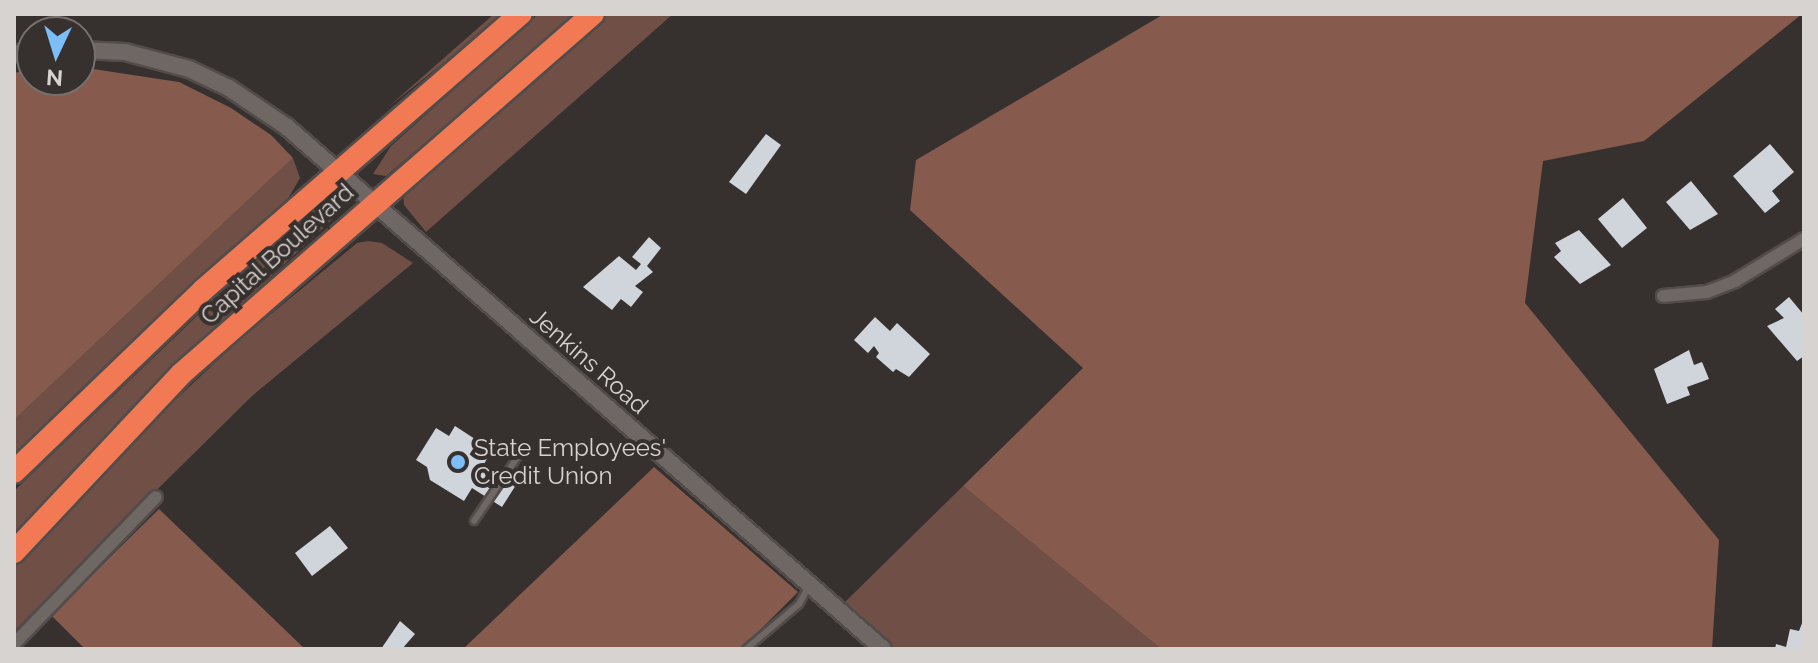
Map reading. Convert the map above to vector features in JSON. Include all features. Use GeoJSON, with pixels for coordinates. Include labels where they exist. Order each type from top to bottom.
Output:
{"type":"FeatureCollection","features":[{"type":"Feature","properties":{"kind":"highway","name":"Capital Boulevard"},"geometry":{"type":"LineString","coordinates":[[14,472],[203,290],[521,14]]}},
{"type":"Feature","properties":{"kind":"highway","name":"Capital Boulevard"},"geometry":{"type":"LineString","coordinates":[[14,552],[181,374],[593,14]]}},
{"type":"Feature","properties":{"kind":"street","name":"Jenkins Road"},"geometry":{"type":"LineString","coordinates":[[96,51],[125,52],[216,82],[287,127],[372,205],[883,649]]}},
{"type":"Feature","properties":{"kind":"street"},"geometry":{"type":"LineString","coordinates":[[1663,296],[1707,292],[1735,281],[1804,239]]}},
{"type":"Feature","properties":{"kind":"street"},"geometry":{"type":"LineString","coordinates":[[14,644],[156,497]]}},
{"type":"Feature","properties":{"kind":"lane"},"geometry":{"type":"LineString","coordinates":[[474,521],[523,449]]}},
{"type":"Feature","properties":{"kind":"lane"},"geometry":{"type":"LineString","coordinates":[[746,649],[799,604],[810,585]]}},
{"type":"Feature","properties":{"kind":"shaded area"},"geometry":{"type":"Polygon","coordinates":[[[494,14],[505,14],[387,108],[494,14]]]}},
{"type":"Feature","properties":{"kind":"shaded area"},"geometry":{"type":"Polygon","coordinates":[[[538,14],[576,14],[386,176],[373,174],[391,146],[538,14]]]}},
{"type":"Feature","properties":{"kind":"shaded area"},"geometry":{"type":"Polygon","coordinates":[[[605,14],[673,14],[426,232],[404,205],[403,192],[415,175],[605,14]]]}},
{"type":"Feature","properties":{"kind":"shaded area"},"geometry":{"type":"Polygon","coordinates":[[[1164,14],[1802,14],[1644,141],[1543,161],[1525,303],[1719,540],[1712,649],[1161,649],[963,486],[1083,368],[910,210],[916,160],[1164,14]]]}},
{"type":"Feature","properties":{"kind":"shaded area"},"geometry":{"type":"Polygon","coordinates":[[[96,69],[179,82],[231,108],[271,135],[293,158],[14,420],[14,73],[16,96],[96,96],[96,69]]]}},
{"type":"Feature","properties":{"kind":"shaded area"},"geometry":{"type":"Polygon","coordinates":[[[293,158],[300,178],[282,209],[14,454],[14,420],[293,158]]]}},
{"type":"Feature","properties":{"kind":"shaded area"},"geometry":{"type":"Polygon","coordinates":[[[333,201],[336,216],[171,370],[14,537],[14,491],[315,203],[333,201]]]}},
{"type":"Feature","properties":{"kind":"shaded area"},"geometry":{"type":"Polygon","coordinates":[[[357,243],[382,243],[413,263],[252,396],[14,631],[14,565],[142,431],[236,343],[357,243]]]}},
{"type":"Feature","properties":{"kind":"shaded area"},"geometry":{"type":"Polygon","coordinates":[[[654,467],[798,592],[741,649],[463,649],[654,467]]]}},
{"type":"Feature","properties":{"kind":"shaded area"},"geometry":{"type":"Polygon","coordinates":[[[963,486],[1161,649],[893,649],[842,605],[963,486]]]}},
{"type":"Feature","properties":{"kind":"shaded area"},"geometry":{"type":"Polygon","coordinates":[[[159,509],[305,649],[85,649],[51,615],[159,509]]]}},
{"type":"Feature","properties":{"kind":"building"},"geometry":{"type":"Polygon","coordinates":[[[766,134],[781,145],[746,194],[729,182],[766,134]]]}},
{"type":"Feature","properties":{"kind":"building"},"geometry":{"type":"Polygon","coordinates":[[[1770,144],[1794,172],[1772,191],[1780,201],[1765,213],[1733,176],[1770,144]]]}},
{"type":"Feature","properties":{"kind":"building"},"geometry":{"type":"Polygon","coordinates":[[[1691,181],[1718,214],[1690,230],[1666,202],[1691,181]]]}},
{"type":"Feature","properties":{"kind":"building"},"geometry":{"type":"Polygon","coordinates":[[[1623,198],[1647,228],[1622,248],[1598,219],[1623,198]]]}},
{"type":"Feature","properties":{"kind":"building"},"geometry":{"type":"Polygon","coordinates":[[[1579,230],[1611,265],[1580,284],[1554,257],[1561,251],[1555,243],[1579,230]]]}},
{"type":"Feature","properties":{"kind":"building"},"geometry":{"type":"Polygon","coordinates":[[[649,237],[661,248],[647,266],[653,272],[635,286],[643,292],[631,307],[621,299],[612,310],[583,287],[619,256],[636,270],[641,264],[632,257],[649,237]]]}},
{"type":"Feature","properties":{"kind":"building"},"geometry":{"type":"Polygon","coordinates":[[[1789,297],[1804,315],[1804,356],[1797,361],[1767,326],[1784,318],[1775,309],[1789,297]]]}},
{"type":"Feature","properties":{"kind":"building"},"geometry":{"type":"Polygon","coordinates":[[[875,317],[890,331],[897,323],[930,354],[909,377],[896,369],[893,372],[876,357],[879,353],[874,346],[868,353],[854,340],[875,317]]]}},
{"type":"Feature","properties":{"kind":"building"},"geometry":{"type":"Polygon","coordinates":[[[1689,350],[1694,365],[1702,362],[1709,379],[1687,387],[1690,395],[1667,404],[1654,369],[1689,350]]]}},
{"type":"Feature","properties":{"kind":"building"},"geometry":{"type":"Polygon","coordinates":[[[455,426],[492,450],[484,464],[516,485],[502,507],[472,488],[464,501],[430,480],[427,467],[416,460],[436,428],[449,436],[455,426]]]}},
{"type":"Feature","properties":{"kind":"building"},"geometry":{"type":"Polygon","coordinates":[[[330,526],[348,548],[312,576],[295,553],[330,526]]]}},
{"type":"Feature","properties":{"kind":"building"},"geometry":{"type":"Polygon","coordinates":[[[1804,618],[1804,649],[1775,649],[1776,644],[1786,647],[1790,629],[1799,631],[1804,618]]]}},
{"type":"Feature","properties":{"kind":"building"},"geometry":{"type":"Polygon","coordinates":[[[400,621],[415,634],[402,649],[381,649],[400,621]]]}},
{"type":"Feature","properties":{"kind":"place","name":"State Employees' Credit Union"},"geometry":{"type":"Point","coordinates":[458,462]}}]}
